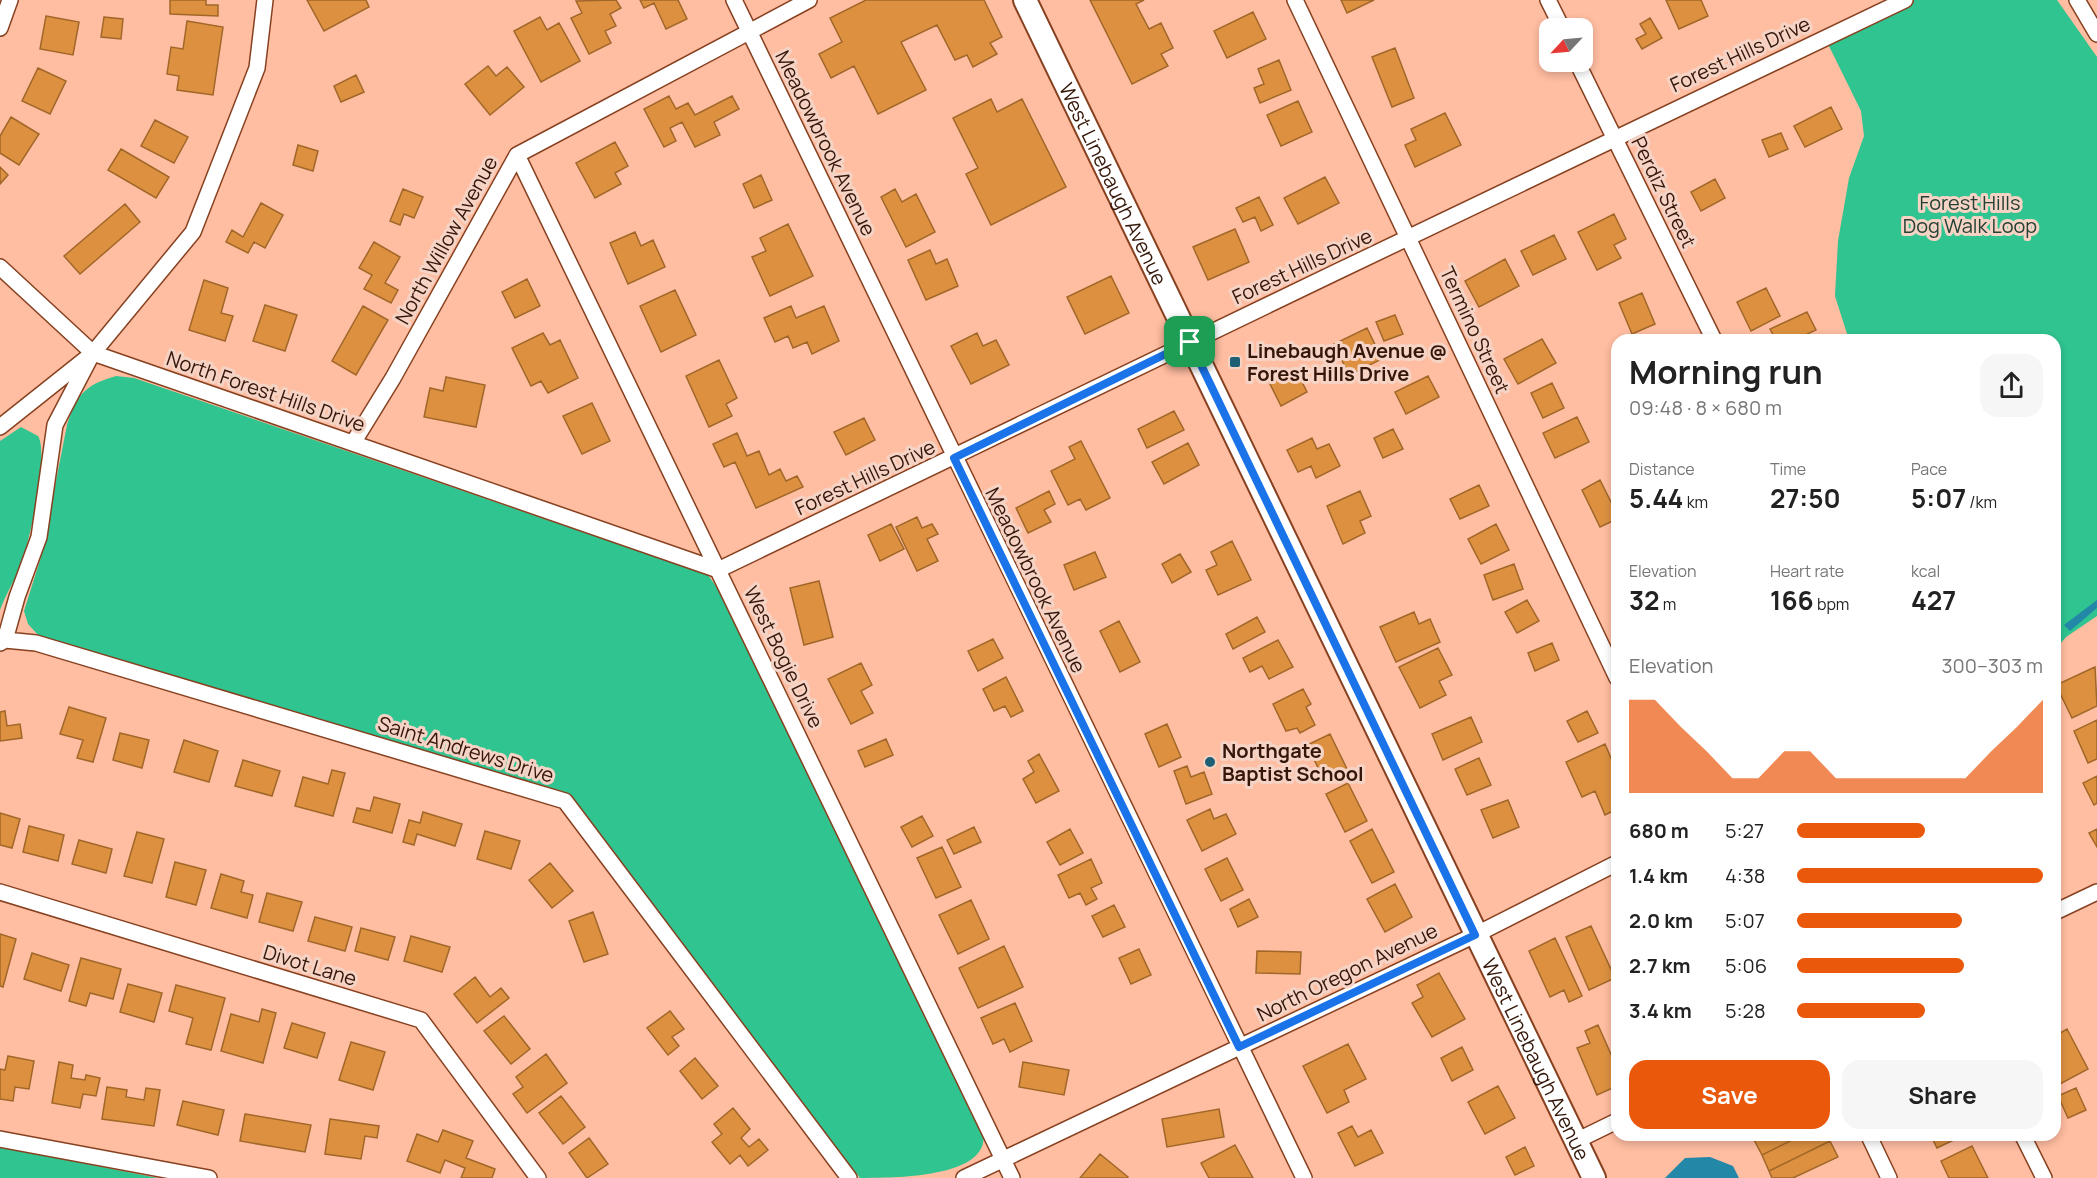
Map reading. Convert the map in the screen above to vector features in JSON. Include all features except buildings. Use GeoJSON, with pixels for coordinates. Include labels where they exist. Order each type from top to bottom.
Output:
{"type":"FeatureCollection","features":[{"type":"Feature","properties":{"kind":"street"},"geometry":{"type":"LineString","coordinates":[[0,28],[10,0]]}},
{"type":"Feature","properties":{"kind":"street"},"geometry":{"type":"LineString","coordinates":[[2,642],[39,537],[55,425],[93,353],[193,232],[257,68],[265,0]]}},
{"type":"Feature","properties":{"kind":"street","name":"Meadowbrook Avenue"},"geometry":{"type":"LineString","coordinates":[[734,0],[1304,1178]]}},
{"type":"Feature","properties":{"kind":"street","name":"North Willow Avenue"},"geometry":{"type":"LineString","coordinates":[[353,443],[393,378],[517,155],[748,30],[809,0]]}},
{"type":"Feature","properties":{"kind":"street","name":"West Linebaugh Avenue"},"geometry":{"type":"LineString","coordinates":[[1025,0],[1594,1178]]}},
{"type":"Feature","properties":{"kind":"street","name":"Termino Street"},"geometry":{"type":"LineString","coordinates":[[1295,0],[1611,665]]}},
{"type":"Feature","properties":{"kind":"street"},"geometry":{"type":"LineString","coordinates":[[1548,0],[1557,18]]}},
{"type":"Feature","properties":{"kind":"street","name":"Forest Hills Drive"},"geometry":{"type":"LineString","coordinates":[[718,570],[1409,238],[1613,137],[1905,0]]}},
{"type":"Feature","properties":{"kind":"street"},"geometry":{"type":"LineString","coordinates":[[2077,0],[2097,34]]}},
{"type":"Feature","properties":{"kind":"street","name":"Perdiz Street"},"geometry":{"type":"LineString","coordinates":[[1582,72],[1711,334]]}},
{"type":"Feature","properties":{"kind":"street","name":"West Bogie Drive"},"geometry":{"type":"LineString","coordinates":[[517,155],[1012,1178]]}},
{"type":"Feature","properties":{"kind":"street"},"geometry":{"type":"LineString","coordinates":[[0,267],[93,353]]}},
{"type":"Feature","properties":{"kind":"street"},"geometry":{"type":"LineString","coordinates":[[0,427],[93,353]]}},
{"type":"Feature","properties":{"kind":"street","name":"North Forest Hills Drive"},"geometry":{"type":"LineString","coordinates":[[93,353],[718,570]]}},
{"type":"Feature","properties":{"kind":"street","name":"Saint Andrews Drive"},"geometry":{"type":"LineString","coordinates":[[2,642],[36,643],[565,801],[849,1178]]}},
{"type":"Feature","properties":{"kind":"street","name":"North Oregon Avenue"},"geometry":{"type":"LineString","coordinates":[[964,1178],[1475,935],[1611,866]]}},
{"type":"Feature","properties":{"kind":"street","name":"Divot Lane"},"geometry":{"type":"LineString","coordinates":[[0,892],[421,1020],[538,1178]]}},
{"type":"Feature","properties":{"kind":"street"},"geometry":{"type":"LineString","coordinates":[[2061,909],[2097,892]]}},
{"type":"Feature","properties":{"kind":"street"},"geometry":{"type":"LineString","coordinates":[[1576,1141],[1611,1124]]}},
{"type":"Feature","properties":{"kind":"street"},"geometry":{"type":"LineString","coordinates":[[0,1139],[209,1178]]}},
{"type":"Feature","properties":{"kind":"street"},"geometry":{"type":"LineString","coordinates":[[1871,1141],[1889,1178]]}},
{"type":"Feature","properties":{"kind":"street"},"geometry":{"type":"LineString","coordinates":[[2026,1141],[2044,1178]]}},
{"type":"Feature","properties":{"kind":"green space","name":"Forest Hills Dog Walk Loop"},"geometry":{"type":"Polygon","coordinates":[[[1905,0],[2057,0],[2097,57],[2097,616],[2061,643],[2061,334],[1847,334],[1835,296],[1838,241],[1849,178],[1864,136],[1861,111],[1825,38],[1905,0]]]}},
{"type":"Feature","properties":{"kind":"green space"},"geometry":{"type":"Polygon","coordinates":[[[116,376],[134,378],[708,575],[718,589],[983,1132],[982,1147],[973,1159],[958,1167],[917,1176],[860,1178],[565,792],[40,637],[28,624],[24,611],[41,557],[67,425],[84,392],[97,383],[116,376]]]}},
{"type":"Feature","properties":{"kind":"green space"},"geometry":{"type":"Polygon","coordinates":[[[21,427],[38,436],[41,446],[40,477],[34,515],[23,559],[0,610],[0,441],[21,427]]]}},
{"type":"Feature","properties":{"kind":"green space"},"geometry":{"type":"Polygon","coordinates":[[[0,1147],[158,1178],[0,1178],[0,1147]]]}},
{"type":"Feature","properties":{"kind":"water"},"geometry":{"type":"Polygon","coordinates":[[[2097,600],[2097,608],[2070,631],[2064,625],[2097,600]]]}},
{"type":"Feature","properties":{"kind":"water"},"geometry":{"type":"Polygon","coordinates":[[[1710,1157],[1733,1166],[1739,1178],[1665,1178],[1685,1158],[1710,1157]]]}},
{"type":"Feature","properties":{"kind":"place","name":"Linebaugh Avenue @ Forest Hills Drive"},"geometry":{"type":"Point","coordinates":[1235,362]}},
{"type":"Feature","properties":{"kind":"place","name":"Northgate Baptist School"},"geometry":{"type":"Point","coordinates":[1210,762]}},
{"type":"Feature","properties":{"kind":"route"},"geometry":{"type":"LineString","coordinates":[[1190,342],[1475,935],[1239,1047],[954,458],[1190,342]]}}]}
